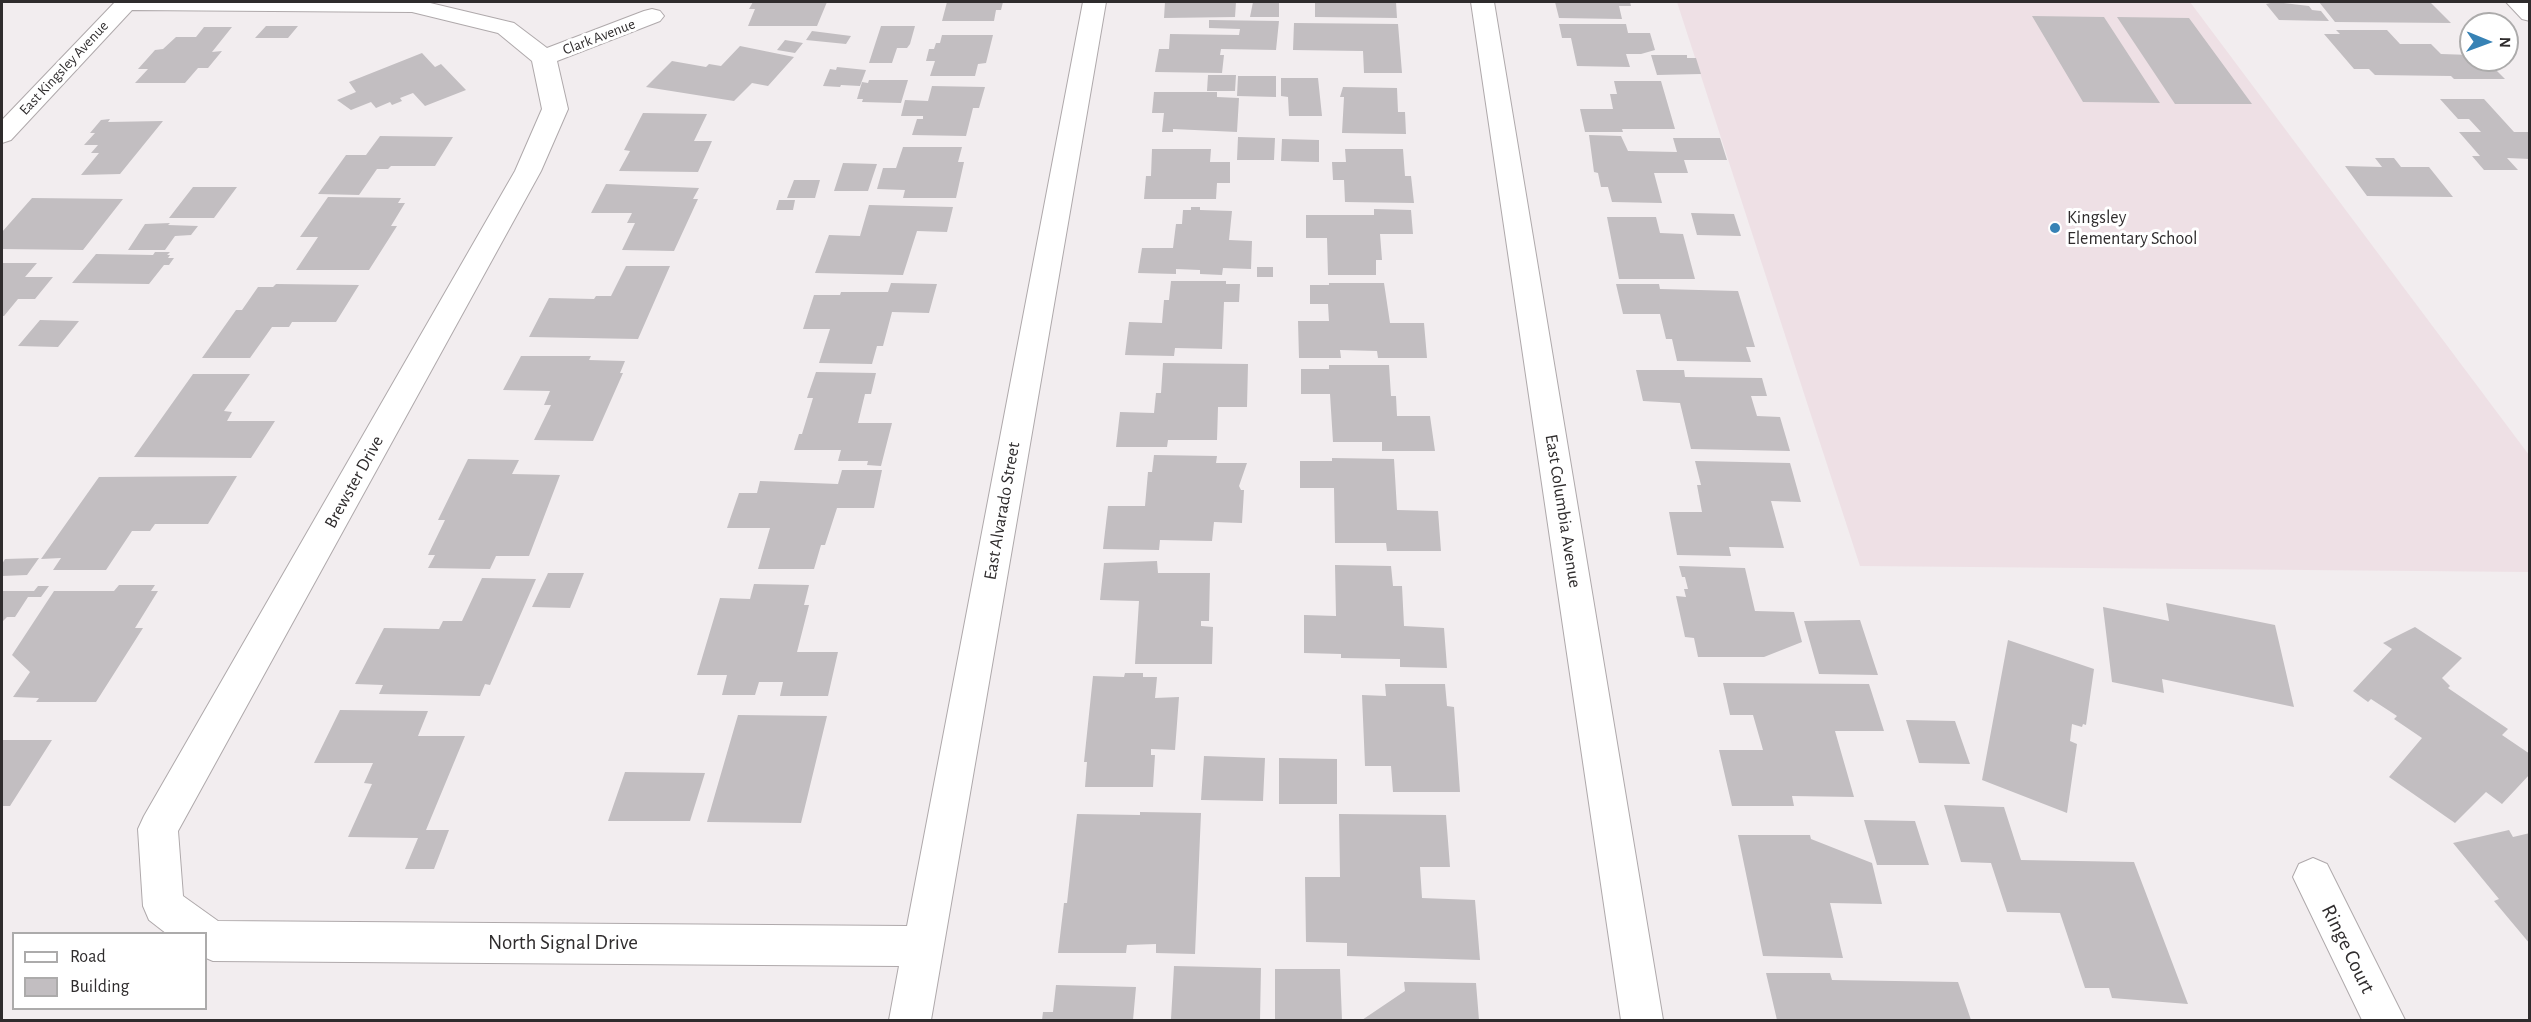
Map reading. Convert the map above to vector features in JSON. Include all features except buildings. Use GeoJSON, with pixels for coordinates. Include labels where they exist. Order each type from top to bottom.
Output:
{"type":"FeatureCollection","features":[{"type":"Feature","properties":{"kind":"street","name":"Clark Avenue"},"geometry":{"type":"LineString","coordinates":[[127,2],[412,5],[506,28],[544,58],[652,16]]}},
{"type":"Feature","properties":{"kind":"street","name":"East Kingsley Avenue"},"geometry":{"type":"LineString","coordinates":[[2,135],[127,2]]}},
{"type":"Feature","properties":{"kind":"street","name":"East Alvarado Street"},"geometry":{"type":"LineString","coordinates":[[910,1020],[1095,2]]}},
{"type":"Feature","properties":{"kind":"street","name":"East Columbia Avenue"},"geometry":{"type":"LineString","coordinates":[[1482,2],[1642,1020]]}},
{"type":"Feature","properties":{"kind":"street"},"geometry":{"type":"LineString","coordinates":[[2517,2],[2529,14]]}},
{"type":"Feature","properties":{"kind":"street","name":"Brewster Drive"},"geometry":{"type":"LineString","coordinates":[[163,906],[158,829],[528,171],[555,110],[544,58]]}},
{"type":"Feature","properties":{"kind":"street"},"geometry":{"type":"LineString","coordinates":[[2,107],[27,107]]}},
{"type":"Feature","properties":{"kind":"street","name":"Ringe Court"},"geometry":{"type":"LineString","coordinates":[[2313,877],[2384,1020]]}},
{"type":"Feature","properties":{"kind":"street","name":"North Signal Drive"},"geometry":{"type":"LineString","coordinates":[[163,906],[201,932]]}},
{"type":"Feature","properties":{"kind":"street","name":"North Signal Drive"},"geometry":{"type":"LineString","coordinates":[[207,936],[213,941],[923,946]]}},
{"type":"Feature","properties":{"kind":"shaded area","name":"Kingsley Elementary School"},"geometry":{"type":"Polygon","coordinates":[[[1677,2],[2190,2],[2529,455],[2529,572],[1860,566],[1677,2]]]}},
{"type":"Feature","properties":{"kind":"place","name":"Kingsley Elementary School"},"geometry":{"type":"Point","coordinates":[2055,228]}}]}
